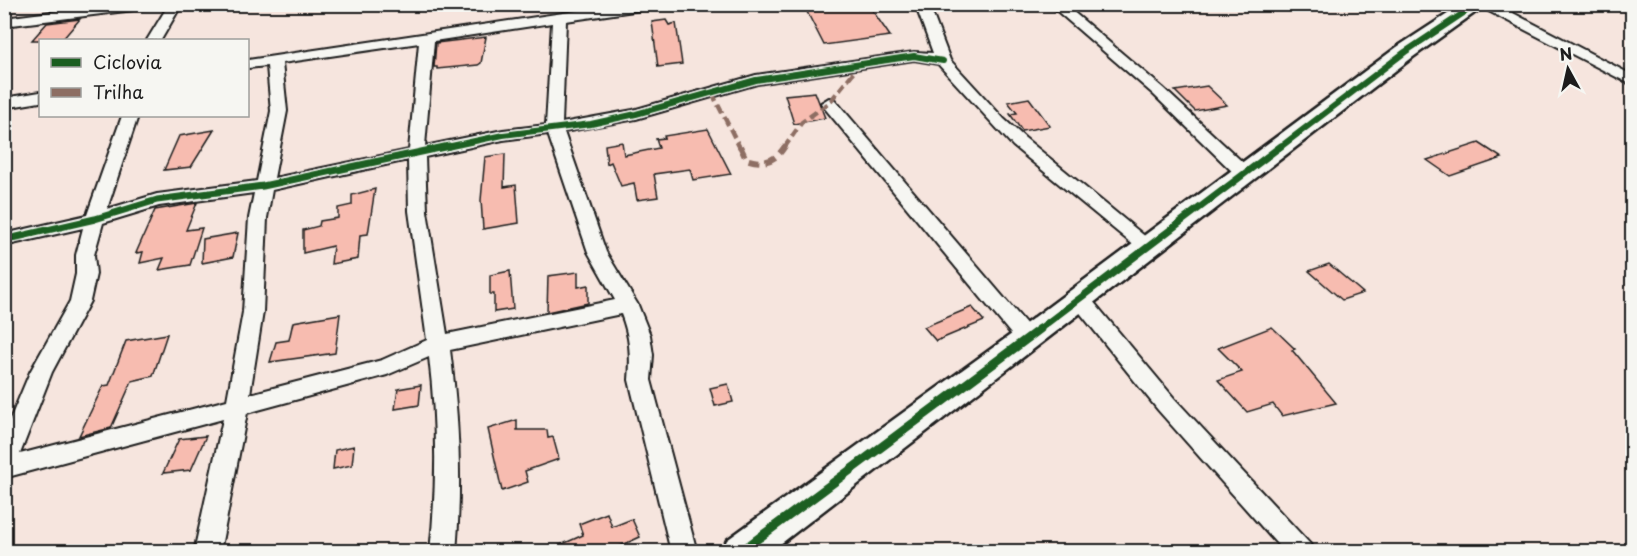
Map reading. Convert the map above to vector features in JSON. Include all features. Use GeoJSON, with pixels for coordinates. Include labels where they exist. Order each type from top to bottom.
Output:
{"type":"FeatureCollection","features":[{"type":"Feature","properties":{"kind":"street"},"geometry":{"type":"LineString","coordinates":[[4,22],[150,4]]}},
{"type":"Feature","properties":{"kind":"street"},"geometry":{"type":"LineString","coordinates":[[155,39],[176,4]]}},
{"type":"Feature","properties":{"kind":"street"},"geometry":{"type":"LineString","coordinates":[[249,64],[654,4]]}},
{"type":"Feature","properties":{"kind":"street"},"geometry":{"type":"LineString","coordinates":[[1055,4],[1158,92],[1246,175]]}},
{"type":"Feature","properties":{"kind":"street"},"geometry":{"type":"LineString","coordinates":[[927,6],[943,61],[998,122],[1019,142],[1149,247]]}},
{"type":"Feature","properties":{"kind":"street"},"geometry":{"type":"LineString","coordinates":[[740,552],[1246,175],[1405,52],[1472,6],[1508,16],[1632,81]]}},
{"type":"Feature","properties":{"kind":"street"},"geometry":{"type":"LineString","coordinates":[[559,19],[558,81],[554,128],[597,252],[628,305],[640,335],[642,390],[684,552]]}},
{"type":"Feature","properties":{"kind":"street"},"geometry":{"type":"LineString","coordinates":[[427,38],[416,155],[418,212],[438,344],[448,512],[442,552]]}},
{"type":"Feature","properties":{"kind":"street"},"geometry":{"type":"LineString","coordinates":[[4,240],[95,219],[158,200],[263,186],[503,135],[591,124],[636,114],[756,80],[914,56],[943,61]]}},
{"type":"Feature","properties":{"kind":"street"},"geometry":{"type":"LineString","coordinates":[[207,552],[237,408],[253,312],[258,218],[279,111],[274,60]]}},
{"type":"Feature","properties":{"kind":"street"},"geometry":{"type":"LineString","coordinates":[[4,103],[39,97]]}},
{"type":"Feature","properties":{"kind":"street"},"geometry":{"type":"LineString","coordinates":[[829,103],[1027,339]]}},
{"type":"Feature","properties":{"kind":"street"},"geometry":{"type":"LineString","coordinates":[[4,466],[41,372],[80,301],[86,274],[85,255],[130,117]]}},
{"type":"Feature","properties":{"kind":"street"},"geometry":{"type":"LineString","coordinates":[[1080,299],[1166,404],[1301,552]]}},
{"type":"Feature","properties":{"kind":"street"},"geometry":{"type":"LineString","coordinates":[[4,466],[237,408],[387,367],[438,344],[628,305]]}},
{"type":"Feature","properties":{"kind":"building"},"geometry":{"type":"Polygon","coordinates":[[[803,4],[868,4],[890,36],[824,45],[803,4]]]}},
{"type":"Feature","properties":{"kind":"building"},"geometry":{"type":"Polygon","coordinates":[[[80,19],[63,39],[32,40],[47,23],[80,19]]]}},
{"type":"Feature","properties":{"kind":"building"},"geometry":{"type":"Polygon","coordinates":[[[666,20],[669,25],[676,23],[682,64],[658,67],[652,22],[666,20]]]}},
{"type":"Feature","properties":{"kind":"building"},"geometry":{"type":"Polygon","coordinates":[[[486,37],[481,63],[478,65],[437,69],[434,67],[436,43],[486,37]]]}},
{"type":"Feature","properties":{"kind":"building"},"geometry":{"type":"Polygon","coordinates":[[[1207,86],[1227,105],[1195,111],[1175,91],[1207,86]]]}},
{"type":"Feature","properties":{"kind":"building"},"geometry":{"type":"Polygon","coordinates":[[[815,92],[825,118],[794,124],[785,95],[815,92]]]}},
{"type":"Feature","properties":{"kind":"building"},"geometry":{"type":"Polygon","coordinates":[[[1029,98],[1050,126],[1022,131],[1010,114],[1017,113],[1008,102],[1029,98]]]}},
{"type":"Feature","properties":{"kind":"building"},"geometry":{"type":"Polygon","coordinates":[[[708,129],[731,174],[693,180],[690,169],[654,174],[658,197],[637,200],[634,183],[621,186],[611,162],[607,164],[605,145],[622,142],[624,155],[659,148],[656,139],[665,138],[664,136],[708,129]]]}},
{"type":"Feature","properties":{"kind":"building"},"geometry":{"type":"Polygon","coordinates":[[[214,130],[191,167],[164,170],[179,136],[214,130]]]}},
{"type":"Feature","properties":{"kind":"building"},"geometry":{"type":"Polygon","coordinates":[[[1479,143],[1502,158],[1450,176],[1427,160],[1479,143]]]}},
{"type":"Feature","properties":{"kind":"building"},"geometry":{"type":"Polygon","coordinates":[[[505,154],[504,187],[516,185],[519,223],[483,229],[481,200],[485,157],[505,154]]]}},
{"type":"Feature","properties":{"kind":"building"},"geometry":{"type":"Polygon","coordinates":[[[375,189],[368,234],[360,235],[358,259],[331,264],[333,246],[303,253],[303,230],[319,226],[320,221],[338,218],[338,208],[352,205],[352,195],[375,189]]]}},
{"type":"Feature","properties":{"kind":"building"},"geometry":{"type":"Polygon","coordinates":[[[197,203],[186,230],[202,228],[190,265],[159,270],[164,258],[140,263],[143,252],[136,253],[155,210],[197,203]]]}},
{"type":"Feature","properties":{"kind":"building"},"geometry":{"type":"Polygon","coordinates":[[[238,233],[233,257],[202,263],[203,239],[238,233]]]}},
{"type":"Feature","properties":{"kind":"building"},"geometry":{"type":"Polygon","coordinates":[[[1329,264],[1363,293],[1342,300],[1309,271],[1329,264]]]}},
{"type":"Feature","properties":{"kind":"building"},"geometry":{"type":"Polygon","coordinates":[[[510,271],[513,309],[494,312],[494,294],[490,294],[490,275],[510,271]]]}},
{"type":"Feature","properties":{"kind":"building"},"geometry":{"type":"Polygon","coordinates":[[[578,272],[578,287],[588,285],[588,303],[547,312],[548,276],[578,272]]]}},
{"type":"Feature","properties":{"kind":"building"},"geometry":{"type":"Polygon","coordinates":[[[972,307],[984,321],[936,341],[924,327],[972,307]]]}},
{"type":"Feature","properties":{"kind":"building"},"geometry":{"type":"Polygon","coordinates":[[[340,314],[335,353],[270,362],[276,342],[289,340],[293,322],[340,314]]]}},
{"type":"Feature","properties":{"kind":"building"},"geometry":{"type":"Polygon","coordinates":[[[1272,327],[1295,349],[1292,350],[1336,403],[1282,416],[1273,404],[1247,412],[1218,380],[1242,372],[1218,348],[1272,327]]]}},
{"type":"Feature","properties":{"kind":"building"},"geometry":{"type":"Polygon","coordinates":[[[167,334],[153,376],[132,381],[111,428],[79,436],[103,386],[109,385],[126,341],[167,334]]]}},
{"type":"Feature","properties":{"kind":"building"},"geometry":{"type":"Polygon","coordinates":[[[728,384],[733,402],[715,406],[710,388],[728,384]]]}},
{"type":"Feature","properties":{"kind":"building"},"geometry":{"type":"Polygon","coordinates":[[[421,385],[419,405],[395,409],[398,389],[421,385]]]}},
{"type":"Feature","properties":{"kind":"building"},"geometry":{"type":"Polygon","coordinates":[[[517,420],[517,430],[547,430],[548,438],[553,437],[559,459],[525,471],[528,482],[502,491],[488,429],[517,420]]]}},
{"type":"Feature","properties":{"kind":"building"},"geometry":{"type":"Polygon","coordinates":[[[206,436],[191,470],[163,473],[179,439],[206,436]]]}},
{"type":"Feature","properties":{"kind":"building"},"geometry":{"type":"Polygon","coordinates":[[[354,446],[352,465],[333,469],[335,450],[354,446]]]}},
{"type":"Feature","properties":{"kind":"building"},"geometry":{"type":"Polygon","coordinates":[[[607,513],[612,527],[632,519],[640,537],[607,552],[545,552],[583,535],[579,524],[607,513]]]}},
{"type":"Feature","properties":{"kind":"marked path"},"geometry":{"type":"LineString","coordinates":[[712,93],[746,159],[765,162],[777,158],[802,122],[829,103],[860,64]]}},
{"type":"Feature","properties":{"kind":"cycle path"},"geometry":{"type":"LineString","coordinates":[[740,552],[1027,339],[1405,52],[1477,4]]}},
{"type":"Feature","properties":{"kind":"cycle path"},"geometry":{"type":"LineString","coordinates":[[4,240],[95,219],[157,200],[263,186],[503,135],[591,124],[636,114],[756,80],[914,56],[943,61]]}}]}
